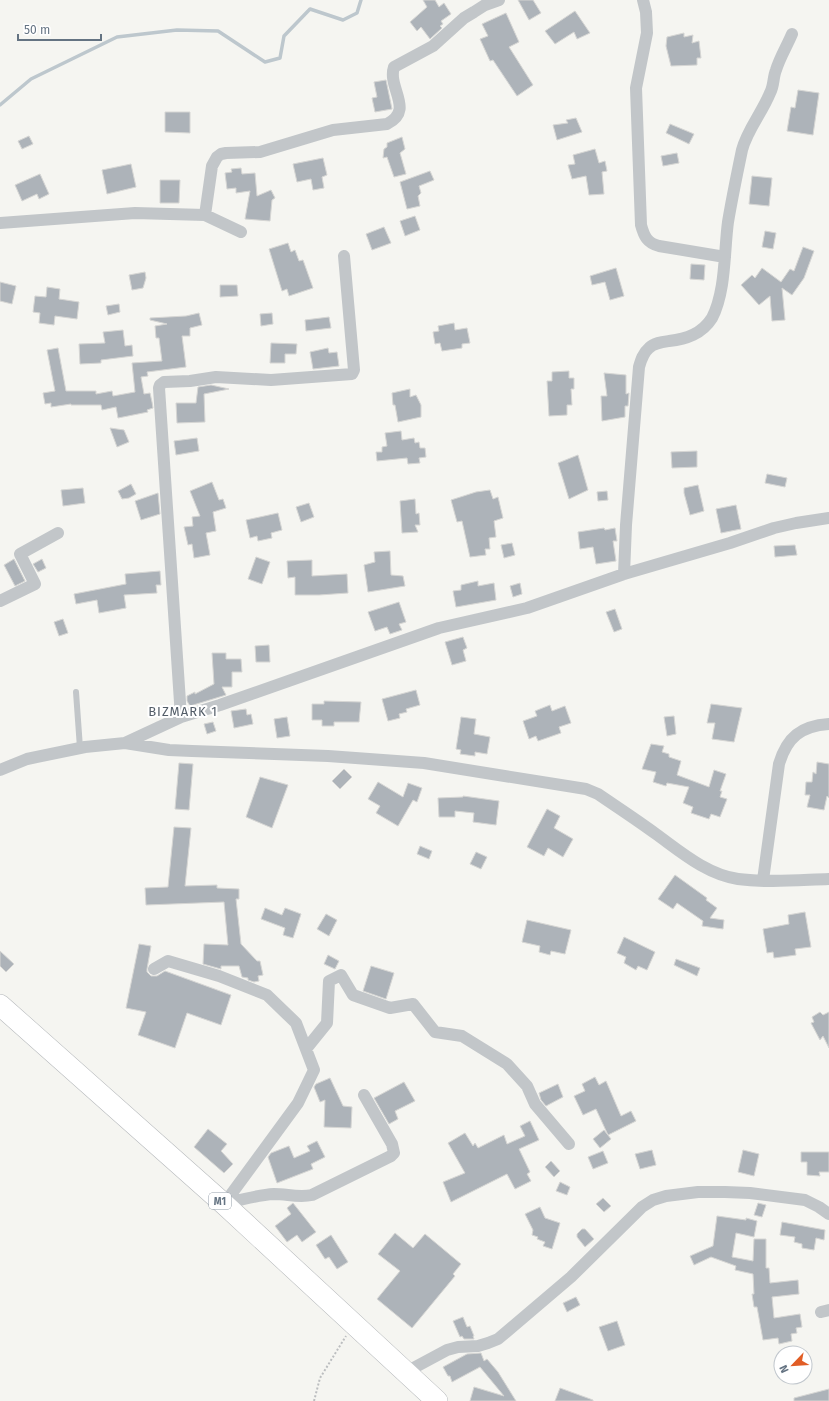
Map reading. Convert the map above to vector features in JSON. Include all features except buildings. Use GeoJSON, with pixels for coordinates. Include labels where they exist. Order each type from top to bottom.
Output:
{"type":"FeatureCollection","features":[{"type":"Feature","properties":{"kind":"highway","name":"M1"},"geometry":{"type":"LineString","coordinates":[[0,1004],[224,1204],[437,1401]]}},
{"type":"Feature","properties":{"kind":"street"},"geometry":{"type":"LineString","coordinates":[[205,214],[212,166],[217,157],[226,153],[260,152],[333,130],[387,124],[394,120],[399,114],[400,105],[392,78],[394,67],[433,46],[464,18],[498,0]]}},
{"type":"Feature","properties":{"kind":"street"},"geometry":{"type":"LineString","coordinates":[[643,0],[646,12],[647,33],[636,88],[643,234],[646,240],[659,246],[725,257]]}},
{"type":"Feature","properties":{"kind":"street"},"geometry":{"type":"LineString","coordinates":[[624,574],[626,525],[639,367],[643,355],[649,347],[659,343],[685,339],[696,334],[705,327],[712,318],[718,302],[725,257],[728,223],[744,144],[771,91],[775,71],[792,34]]}},
{"type":"Feature","properties":{"kind":"street"},"geometry":{"type":"LineString","coordinates":[[0,223],[134,213],[205,214],[241,232]]}},
{"type":"Feature","properties":{"kind":"street"},"geometry":{"type":"LineString","coordinates":[[181,717],[160,385],[164,382],[190,381],[216,377],[271,380],[352,374],[354,370],[344,256]]}},
{"type":"Feature","properties":{"kind":"street"},"geometry":{"type":"LineString","coordinates":[[125,743],[181,717],[220,705],[439,628],[527,608],[624,574],[730,543],[774,528],[829,518]]}},
{"type":"Feature","properties":{"kind":"street"},"geometry":{"type":"LineString","coordinates":[[0,601],[35,584],[20,554],[58,533]]}},
{"type":"Feature","properties":{"kind":"street"},"geometry":{"type":"LineString","coordinates":[[763,880],[779,764],[782,752],[788,741],[797,733],[810,727],[829,724]]}},
{"type":"Feature","properties":{"kind":"street"},"geometry":{"type":"LineString","coordinates":[[0,770],[27,759],[80,748],[125,743],[169,750],[328,756],[424,763],[586,789],[598,794],[688,857],[721,875],[738,879],[763,880],[829,879]]}},
{"type":"Feature","properties":{"kind":"street"},"geometry":{"type":"LineString","coordinates":[[154,969],[168,961],[219,976],[267,994],[296,1023],[314,1070],[298,1103],[224,1204]]}},
{"type":"Feature","properties":{"kind":"street"},"geometry":{"type":"LineString","coordinates":[[306,1049],[327,1023],[329,981],[341,975],[353,995],[390,1008],[412,1004],[435,1032],[462,1036],[507,1064],[527,1086],[535,1104],[569,1144]]}},
{"type":"Feature","properties":{"kind":"street"},"geometry":{"type":"LineString","coordinates":[[224,1204],[274,1194],[305,1197],[312,1195],[391,1156],[394,1153],[392,1144],[364,1095]]}},
{"type":"Feature","properties":{"kind":"street"},"geometry":{"type":"LineString","coordinates":[[406,1372],[448,1350],[458,1347],[478,1346],[498,1339],[571,1277],[642,1207],[653,1200],[666,1196],[698,1192],[750,1193],[804,1200],[819,1207],[829,1214]]}},
{"type":"Feature","properties":{"kind":"lane"},"geometry":{"type":"LineString","coordinates":[[76,692],[80,748]]}},
{"type":"Feature","properties":{"kind":"path"},"geometry":{"type":"LineString","coordinates":[[314,1401],[320,1378],[354,1324]]}},
{"type":"Feature","properties":{"kind":"waterway"},"geometry":{"type":"LineString","coordinates":[[0,105],[31,79],[117,37],[177,30],[218,31],[265,62],[280,58],[284,36],[310,9],[343,20],[357,13],[361,0]]}},
{"type":"Feature","properties":{"kind":"district","name":"BIZMARK 1"},"geometry":{"type":"Point","coordinates":[183,711]}}]}
